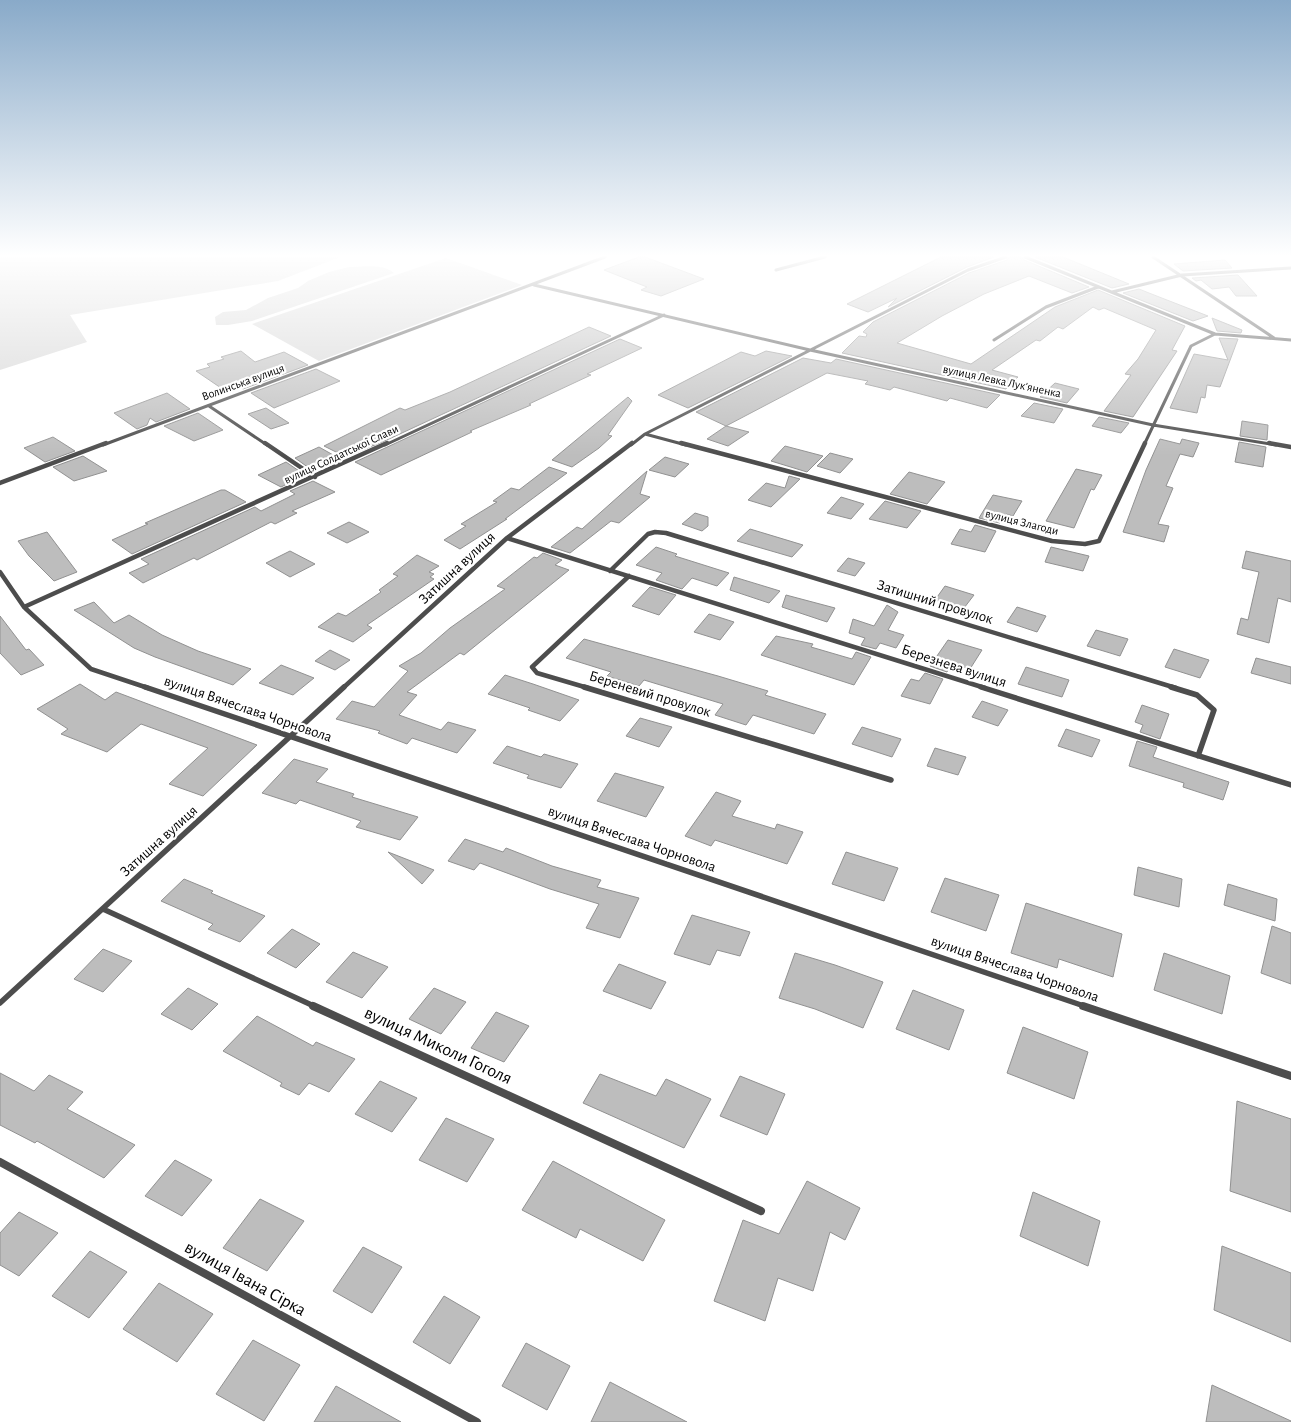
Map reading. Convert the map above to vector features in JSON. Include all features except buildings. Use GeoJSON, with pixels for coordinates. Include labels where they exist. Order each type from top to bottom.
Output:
{"type":"FeatureCollection","features":[{"type":"Feature","properties":{"kind":"street","name":"Волинська вулиця"},"geometry":{"type":"LineString","coordinates":[[0,483],[429,323]]}},
{"type":"Feature","properties":{"kind":"street","name":"вулиця Солдатської Слави"},"geometry":{"type":"LineString","coordinates":[[24,607],[315,477],[646,323]]}},
{"type":"Feature","properties":{"kind":"street","name":"вулиця Левка Лукʼяненка"},"geometry":{"type":"LineString","coordinates":[[699,323],[810,350],[1153,425],[1291,448]]}},
{"type":"Feature","properties":{"kind":"street","name":"Затишна вулиця"},"geometry":{"type":"LineString","coordinates":[[0,1003],[293,737],[507,538],[645,434],[863,323]]}},
{"type":"Feature","properties":{"kind":"street"},"geometry":{"type":"LineString","coordinates":[[994,340],[1020,323]]}},
{"type":"Feature","properties":{"kind":"street"},"geometry":{"type":"LineString","coordinates":[[1189,323],[1215,334],[1291,340]]}},
{"type":"Feature","properties":{"kind":"street"},"geometry":{"type":"LineString","coordinates":[[1253,323],[1274,338]]}},
{"type":"Feature","properties":{"kind":"street","name":"вулиця Злагоди"},"geometry":{"type":"LineString","coordinates":[[645,434],[1052,541],[1085,544],[1099,541],[1191,346],[1215,334]]}},
{"type":"Feature","properties":{"kind":"street"},"geometry":{"type":"LineString","coordinates":[[208,406],[315,477]]}},
{"type":"Feature","properties":{"kind":"street","name":"Затишний провулок"},"geometry":{"type":"LineString","coordinates":[[610,571],[648,534],[666,533],[1197,695],[1214,710],[1198,756]]}},
{"type":"Feature","properties":{"kind":"street","name":"Березнева вулиця"},"geometry":{"type":"LineString","coordinates":[[507,538],[1291,785]]}},
{"type":"Feature","properties":{"kind":"street","name":"вулиця Вячеслава Чорновола"},"geometry":{"type":"LineString","coordinates":[[0,572],[24,607],[91,668],[1291,1076]]}},
{"type":"Feature","properties":{"kind":"street","name":"Береневий провулок"},"geometry":{"type":"LineString","coordinates":[[629,576],[532,667],[537,673],[891,780]]}},
{"type":"Feature","properties":{"kind":"street","name":"вулиця Миколи Гоголя"},"geometry":{"type":"LineString","coordinates":[[103,909],[761,1211]]}},
{"type":"Feature","properties":{"kind":"street","name":"вулиця Івана Сірка"},"geometry":{"type":"LineString","coordinates":[[0,1162],[476,1422]]}},
{"type":"Feature","properties":{"kind":"shaded area"},"geometry":{"type":"Polygon","coordinates":[[[0,323],[75,323],[87,342],[0,370],[0,323]]]}},
{"type":"Feature","properties":{"kind":"shaded area"},"geometry":{"type":"Polygon","coordinates":[[[216,323],[238,323],[228,325],[216,325],[216,323]]]}},
{"type":"Feature","properties":{"kind":"shaded area"},"geometry":{"type":"Polygon","coordinates":[[[254,323],[420,323],[319,361],[252,324],[254,323]]]}}]}
